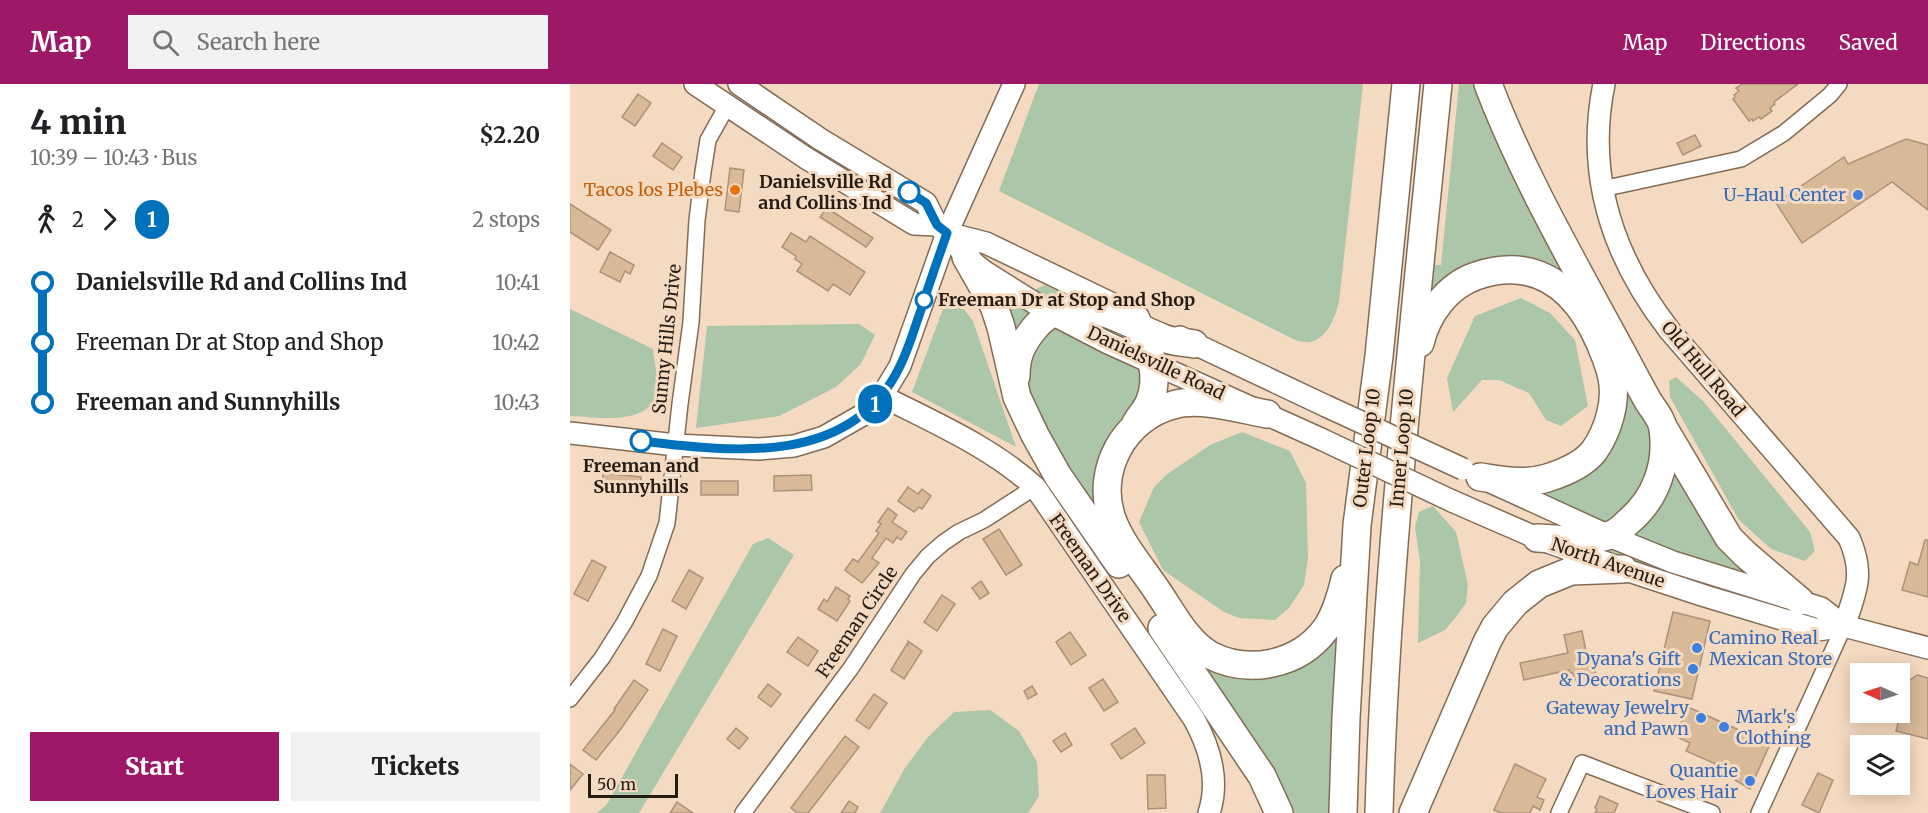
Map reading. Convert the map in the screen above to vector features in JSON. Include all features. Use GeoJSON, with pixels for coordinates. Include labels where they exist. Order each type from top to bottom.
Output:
{"type":"FeatureCollection","features":[{"type":"Feature","properties":{"kind":"highway","name":"Outer Loop 10"},"geometry":{"type":"LineString","coordinates":[[1343,813],[1357,525],[1379,356],[1406,84]]}},
{"type":"Feature","properties":{"kind":"highway","name":"Inner Loop 10"},"geometry":{"type":"LineString","coordinates":[[1379,813],[1389,601],[1406,399],[1438,84]]}},
{"type":"Feature","properties":{"kind":"highway"},"geometry":{"type":"LineString","coordinates":[[1488,84],[1521,164],[1631,370],[1730,537],[1745,554],[1800,601]]}},
{"type":"Feature","properties":{"kind":"highway"},"geometry":{"type":"LineString","coordinates":[[966,256],[994,306],[1017,397],[1058,476],[1262,776],[1280,813]]}},
{"type":"Feature","properties":{"kind":"highway"},"geometry":{"type":"LineString","coordinates":[[1406,399],[1423,331],[1432,313],[1444,297],[1457,286],[1481,274],[1510,269],[1531,272],[1567,291],[1595,332],[1608,363],[1613,380],[1614,397],[1608,425],[1594,451],[1583,461],[1546,478],[1515,481],[1471,473]]}},
{"type":"Feature","properties":{"kind":"highway"},"geometry":{"type":"LineString","coordinates":[[1017,397],[1017,358],[1023,344],[1038,323],[1062,309],[1093,308],[1136,321],[1165,339],[1194,344]]}},
{"type":"Feature","properties":{"kind":"highway"},"geometry":{"type":"LineString","coordinates":[[1136,321],[1153,363],[1154,381],[1150,402],[1134,426],[1123,437],[1110,465],[1108,494],[1112,520],[1179,624],[1196,645],[1210,655],[1238,664],[1263,666],[1289,658],[1314,641],[1325,629],[1339,601],[1357,525]]}},
{"type":"Feature","properties":{"kind":"highway"},"geometry":{"type":"LineString","coordinates":[[1134,426],[1173,404],[1203,403],[1268,414]]}},
{"type":"Feature","properties":{"kind":"highway"},"geometry":{"type":"LineString","coordinates":[[1537,538],[1588,539],[1609,536],[1632,520],[1645,506],[1656,488],[1663,459],[1663,425]]}},
{"type":"Feature","properties":{"kind":"highway"},"geometry":{"type":"LineString","coordinates":[[1413,813],[1487,642],[1515,603],[1539,584],[1571,571],[1623,569]]}},
{"type":"Feature","properties":{"kind":"main road","name":"Danielsville Road"},"geometry":{"type":"LineString","coordinates":[[695,84],[806,158],[914,224],[942,229],[986,243],[1136,321]]}},
{"type":"Feature","properties":{"kind":"main road","name":"Danielsville Road"},"geometry":{"type":"LineString","coordinates":[[739,84],[820,139],[926,203],[942,229],[966,256],[985,272],[1052,314],[1108,343],[1268,414],[1381,468]]}},
{"type":"Feature","properties":{"kind":"main road"},"geometry":{"type":"LineString","coordinates":[[570,433],[676,445],[759,449],[794,446],[824,437],[866,413],[882,396],[900,366],[909,344],[942,229],[1014,84]]}},
{"type":"Feature","properties":{"kind":"main road","name":"Old Hull Road"},"geometry":{"type":"LineString","coordinates":[[1604,84],[1598,141],[1602,189],[1609,219],[1622,255],[1651,307],[1849,538],[1856,554],[1859,571],[1856,590],[1844,626]]}},
{"type":"Feature","properties":{"kind":"main road","name":"Danielsville Road"},"geometry":{"type":"LineString","coordinates":[[1194,344],[1392,435]]}},
{"type":"Feature","properties":{"kind":"main road","name":"Freeman Drive"},"geometry":{"type":"LineString","coordinates":[[882,396],[989,452],[1035,487],[1203,735],[1213,767],[1214,786],[1210,810]]}},
{"type":"Feature","properties":{"kind":"main road","name":"North Avenue"},"geometry":{"type":"LineString","coordinates":[[1392,435],[1609,536],[1673,561],[1821,608],[1844,626],[1928,648]]}},
{"type":"Feature","properties":{"kind":"main road","name":"North Avenue"},"geometry":{"type":"LineString","coordinates":[[1381,468],[1537,538],[1705,597],[1818,630],[1844,626]]}},
{"type":"Feature","properties":{"kind":"street"},"geometry":{"type":"LineString","coordinates":[[1602,189],[1741,159],[1784,133],[1839,84]]}},
{"type":"Feature","properties":{"kind":"street","name":"Sunny Hills Drive"},"geometry":{"type":"LineString","coordinates":[[570,699],[602,658],[624,623],[649,576],[667,523],[691,322],[697,220],[703,172],[708,140],[727,106]]}},
{"type":"Feature","properties":{"kind":"street","name":"Freeman Circle"},"geometry":{"type":"LineString","coordinates":[[742,813],[850,668],[913,574],[928,556],[959,532],[984,520],[1035,487]]}},
{"type":"Feature","properties":{"kind":"street"},"geometry":{"type":"LineString","coordinates":[[1759,813],[1844,626]]}},
{"type":"Feature","properties":{"kind":"street"},"geometry":{"type":"LineString","coordinates":[[1559,813],[1582,763],[1712,813]]}},
{"type":"Feature","properties":{"kind":"green space"},"geometry":{"type":"Polygon","coordinates":[[[1039,84],[1363,84],[1339,302],[1326,332],[1310,342],[1295,340],[999,191],[1039,84]]]}},
{"type":"Feature","properties":{"kind":"green space"},"geometry":{"type":"Polygon","coordinates":[[[1447,84],[1452,84],[1435,265],[1441,265],[1459,84],[1483,84],[1651,417],[1656,471],[1611,528],[1521,487],[1551,484],[1622,396],[1543,271],[1438,293],[1428,289],[1447,84]]]}},
{"type":"Feature","properties":{"kind":"green space"},"geometry":{"type":"Polygon","coordinates":[[[1045,285],[1067,296],[1057,307],[1034,290],[1045,285]]]}},
{"type":"Feature","properties":{"kind":"green space"},"geometry":{"type":"Polygon","coordinates":[[[996,293],[1039,312],[1018,343],[996,293]]]}},
{"type":"Feature","properties":{"kind":"green space"},"geometry":{"type":"Polygon","coordinates":[[[955,298],[973,321],[1016,447],[912,392],[943,309],[955,298]]]}},
{"type":"Feature","properties":{"kind":"green space"},"geometry":{"type":"Polygon","coordinates":[[[1521,298],[1550,313],[1575,340],[1588,406],[1561,426],[1546,420],[1529,393],[1499,380],[1482,380],[1453,412],[1447,378],[1475,316],[1521,298]]]}},
{"type":"Feature","properties":{"kind":"green space"},"geometry":{"type":"Polygon","coordinates":[[[570,309],[653,349],[657,392],[650,406],[642,412],[619,418],[570,416],[570,309]]]}},
{"type":"Feature","properties":{"kind":"green space"},"geometry":{"type":"Polygon","coordinates":[[[1052,320],[1147,369],[1149,377],[1102,490],[1222,665],[1339,633],[1333,813],[1287,813],[1263,767],[1064,473],[1020,375],[1052,320]]]}},
{"type":"Feature","properties":{"kind":"green space"},"geometry":{"type":"Polygon","coordinates":[[[859,324],[875,335],[861,364],[836,387],[779,416],[696,428],[707,326],[859,324]]]}},
{"type":"Feature","properties":{"kind":"green space"},"geometry":{"type":"Polygon","coordinates":[[[1676,377],[1703,401],[1810,532],[1815,551],[1805,561],[1771,549],[1739,520],[1670,397],[1669,381],[1676,377]]]}},
{"type":"Feature","properties":{"kind":"green space"},"geometry":{"type":"Polygon","coordinates":[[[1242,432],[1290,451],[1306,483],[1308,558],[1304,585],[1289,608],[1275,620],[1239,618],[1224,612],[1163,570],[1139,522],[1154,487],[1166,475],[1210,445],[1242,432]]]}},
{"type":"Feature","properties":{"kind":"green space"},"geometry":{"type":"Polygon","coordinates":[[[1668,452],[1757,577],[1697,564],[1621,534],[1668,452]]]}},
{"type":"Feature","properties":{"kind":"green space"},"geometry":{"type":"Polygon","coordinates":[[[1433,506],[1456,532],[1468,585],[1466,603],[1445,630],[1418,643],[1420,561],[1415,527],[1419,512],[1433,506]]]}},
{"type":"Feature","properties":{"kind":"green space"},"geometry":{"type":"Polygon","coordinates":[[[768,538],[794,555],[639,813],[597,813],[607,804],[753,544],[768,538]]]}},
{"type":"Feature","properties":{"kind":"green space"},"geometry":{"type":"Polygon","coordinates":[[[1600,543],[1665,570],[1666,573],[1582,545],[1600,543]]]}},
{"type":"Feature","properties":{"kind":"green space"},"geometry":{"type":"Polygon","coordinates":[[[990,710],[1019,731],[1037,762],[1039,796],[1028,813],[880,813],[905,768],[928,737],[954,712],[990,710]]]}},
{"type":"Feature","properties":{"kind":"building"},"geometry":{"type":"Polygon","coordinates":[[[1742,84],[1798,84],[1774,102],[1775,104],[1770,108],[1772,111],[1761,119],[1759,117],[1749,121],[1733,99],[1739,91],[1736,88],[1742,84]]]}},
{"type":"Feature","properties":{"kind":"building"},"geometry":{"type":"Polygon","coordinates":[[[638,94],[651,103],[635,126],[622,117],[638,94]]]}},
{"type":"Feature","properties":{"kind":"building"},"geometry":{"type":"Polygon","coordinates":[[[1695,135],[1701,146],[1683,155],[1677,143],[1695,135]]]}},
{"type":"Feature","properties":{"kind":"building"},"geometry":{"type":"Polygon","coordinates":[[[1906,139],[1928,145],[1928,210],[1892,182],[1802,243],[1776,203],[1844,157],[1848,164],[1906,139]]]}},
{"type":"Feature","properties":{"kind":"building"},"geometry":{"type":"Polygon","coordinates":[[[662,143],[682,157],[673,170],[653,156],[662,143]]]}},
{"type":"Feature","properties":{"kind":"building","name":"Tacos los Plebes"},"geometry":{"type":"Polygon","coordinates":[[[730,168],[744,170],[739,212],[725,210],[730,168]]]}},
{"type":"Feature","properties":{"kind":"building"},"geometry":{"type":"Polygon","coordinates":[[[570,204],[611,230],[598,250],[570,232],[570,204]]]}},
{"type":"Feature","properties":{"kind":"building"},"geometry":{"type":"Polygon","coordinates":[[[827,208],[873,238],[866,247],[820,217],[827,208]]]}},
{"type":"Feature","properties":{"kind":"building"},"geometry":{"type":"Polygon","coordinates":[[[791,233],[806,242],[810,236],[865,272],[850,295],[833,284],[828,291],[797,271],[802,264],[795,259],[796,256],[782,247],[791,233]]]}},
{"type":"Feature","properties":{"kind":"building"},"geometry":{"type":"Polygon","coordinates":[[[610,252],[634,265],[630,274],[625,271],[620,282],[600,272],[610,252]]]}},
{"type":"Feature","properties":{"kind":"building"},"geometry":{"type":"Polygon","coordinates":[[[603,473],[641,477],[640,491],[602,487],[603,473]]]}},
{"type":"Feature","properties":{"kind":"building"},"geometry":{"type":"Polygon","coordinates":[[[811,475],[812,490],[774,491],[774,476],[811,475]]]}},
{"type":"Feature","properties":{"kind":"building"},"geometry":{"type":"Polygon","coordinates":[[[701,481],[738,481],[738,495],[701,495],[701,481]]]}},
{"type":"Feature","properties":{"kind":"building"},"geometry":{"type":"Polygon","coordinates":[[[908,487],[918,494],[922,489],[931,496],[922,509],[919,507],[914,512],[898,501],[908,487]]]}},
{"type":"Feature","properties":{"kind":"building"},"geometry":{"type":"Polygon","coordinates":[[[888,508],[897,515],[892,522],[907,532],[901,540],[897,537],[893,543],[886,538],[872,558],[879,563],[862,583],[845,570],[853,559],[858,562],[879,533],[876,531],[881,524],[878,522],[888,508]]]}},
{"type":"Feature","properties":{"kind":"building"},"geometry":{"type":"Polygon","coordinates":[[[999,529],[1022,565],[1006,575],[983,539],[999,529]]]}},
{"type":"Feature","properties":{"kind":"building"},"geometry":{"type":"Polygon","coordinates":[[[1925,540],[1928,540],[1928,597],[1902,590],[1910,562],[1918,565],[1925,540]]]}},
{"type":"Feature","properties":{"kind":"building"},"geometry":{"type":"Polygon","coordinates":[[[592,560],[606,567],[588,601],[574,594],[592,560]]]}},
{"type":"Feature","properties":{"kind":"building"},"geometry":{"type":"Polygon","coordinates":[[[689,570],[703,578],[686,609],[672,601],[689,570]]]}},
{"type":"Feature","properties":{"kind":"building"},"geometry":{"type":"Polygon","coordinates":[[[981,581],[989,593],[980,599],[972,588],[981,581]]]}},
{"type":"Feature","properties":{"kind":"building"},"geometry":{"type":"Polygon","coordinates":[[[836,587],[850,596],[848,599],[850,601],[837,621],[818,609],[824,599],[827,602],[836,587]]]}},
{"type":"Feature","properties":{"kind":"building"},"geometry":{"type":"Polygon","coordinates":[[[942,595],[955,604],[937,631],[924,622],[942,595]]]}},
{"type":"Feature","properties":{"kind":"building"},"geometry":{"type":"Polygon","coordinates":[[[1673,612],[1710,621],[1692,699],[1654,691],[1673,612]]]}},
{"type":"Feature","properties":{"kind":"building"},"geometry":{"type":"Polygon","coordinates":[[[663,629],[677,636],[660,671],[646,664],[663,629]]]}},
{"type":"Feature","properties":{"kind":"building"},"geometry":{"type":"Polygon","coordinates":[[[1582,631],[1589,666],[1594,665],[1596,675],[1575,680],[1573,673],[1569,670],[1524,680],[1520,663],[1568,653],[1564,635],[1582,631]]]}},
{"type":"Feature","properties":{"kind":"building"},"geometry":{"type":"Polygon","coordinates":[[[1070,632],[1086,655],[1071,665],[1056,642],[1070,632]]]}},
{"type":"Feature","properties":{"kind":"building"},"geometry":{"type":"Polygon","coordinates":[[[798,637],[818,651],[808,666],[787,652],[798,637]]]}},
{"type":"Feature","properties":{"kind":"building"},"geometry":{"type":"Polygon","coordinates":[[[908,641],[922,651],[904,679],[891,670],[908,645],[908,641]]]}},
{"type":"Feature","properties":{"kind":"building"},"geometry":{"type":"Polygon","coordinates":[[[1917,675],[1928,678],[1928,739],[1896,731],[1898,723],[1910,723],[1910,680],[1917,675]]]}},
{"type":"Feature","properties":{"kind":"building"},"geometry":{"type":"Polygon","coordinates":[[[1103,679],[1118,702],[1104,711],[1089,688],[1103,679]]]}},
{"type":"Feature","properties":{"kind":"building"},"geometry":{"type":"Polygon","coordinates":[[[634,680],[648,690],[596,760],[583,750],[615,710],[634,680]]]}},
{"type":"Feature","properties":{"kind":"building"},"geometry":{"type":"Polygon","coordinates":[[[768,684],[781,694],[771,707],[758,697],[768,684]]]}},
{"type":"Feature","properties":{"kind":"building"},"geometry":{"type":"Polygon","coordinates":[[[1032,686],[1037,694],[1028,699],[1024,691],[1032,686]]]}},
{"type":"Feature","properties":{"kind":"building"},"geometry":{"type":"Polygon","coordinates":[[[874,694],[887,703],[869,729],[856,720],[874,694]]]}},
{"type":"Feature","properties":{"kind":"building"},"geometry":{"type":"Polygon","coordinates":[[[1688,707],[1770,744],[1750,789],[1735,780],[1737,777],[1717,768],[1718,765],[1686,751],[1690,743],[1675,736],[1688,707]]]}},
{"type":"Feature","properties":{"kind":"building"},"geometry":{"type":"Polygon","coordinates":[[[736,728],[748,738],[739,749],[727,739],[736,728]]]}},
{"type":"Feature","properties":{"kind":"building"},"geometry":{"type":"Polygon","coordinates":[[[1135,728],[1145,743],[1121,759],[1111,744],[1135,728]]]}},
{"type":"Feature","properties":{"kind":"building"},"geometry":{"type":"Polygon","coordinates":[[[1065,733],[1072,745],[1061,752],[1053,741],[1065,733]]]}},
{"type":"Feature","properties":{"kind":"building"},"geometry":{"type":"Polygon","coordinates":[[[845,736],[859,747],[808,813],[797,813],[791,808],[845,736]]]}},
{"type":"Feature","properties":{"kind":"building"},"geometry":{"type":"Polygon","coordinates":[[[570,764],[583,774],[570,790],[570,764]]]}},
{"type":"Feature","properties":{"kind":"building"},"geometry":{"type":"Polygon","coordinates":[[[1515,764],[1546,779],[1537,797],[1544,800],[1540,810],[1533,806],[1530,813],[1501,813],[1494,810],[1515,764]]]}},
{"type":"Feature","properties":{"kind":"building"},"geometry":{"type":"Polygon","coordinates":[[[1818,773],[1833,780],[1819,813],[1802,805],[1818,773]]]}},
{"type":"Feature","properties":{"kind":"building"},"geometry":{"type":"Polygon","coordinates":[[[1147,775],[1165,775],[1166,808],[1148,809],[1147,775]]]}},
{"type":"Feature","properties":{"kind":"building"},"geometry":{"type":"Polygon","coordinates":[[[1600,796],[1618,804],[1614,813],[1595,813],[1600,796]]]}},
{"type":"Feature","properties":{"kind":"building"},"geometry":{"type":"Polygon","coordinates":[[[849,801],[858,807],[855,813],[841,813],[849,801]]]}},
{"type":"Feature","properties":{"kind":"building"},"geometry":{"type":"Polygon","coordinates":[[[677,802],[693,813],[670,813],[677,802]]]}},
{"type":"Feature","properties":{"kind":"bus line","name":"1"},"geometry":{"type":"LineString","coordinates":[[641,441],[759,449],[794,446],[824,437],[866,413],[882,396],[900,366],[947,233],[937,225],[926,203],[909,192]]}},
{"type":"Feature","properties":{"kind":"place","name":"Tacos los Plebes"},"geometry":{"type":"Point","coordinates":[735,190]}},
{"type":"Feature","properties":{"kind":"place","name":"Danielsville Rd and Collins Ind"},"geometry":{"type":"Point","coordinates":[909,192]}},
{"type":"Feature","properties":{"kind":"place","name":"U-Haul Center"},"geometry":{"type":"Point","coordinates":[1858,195]}},
{"type":"Feature","properties":{"kind":"place","name":"Freeman Dr at Stop and Shop"},"geometry":{"type":"Point","coordinates":[924,300]}},
{"type":"Feature","properties":{"kind":"place","name":"Freeman and Sunnyhills"},"geometry":{"type":"Point","coordinates":[641,441]}},
{"type":"Feature","properties":{"kind":"place","name":"Camino Real Mexican Store"},"geometry":{"type":"Point","coordinates":[1697,648]}},
{"type":"Feature","properties":{"kind":"place","name":"Dyana's Gift & Decorations"},"geometry":{"type":"Point","coordinates":[1693,669]}},
{"type":"Feature","properties":{"kind":"place","name":"Gateway Jewelry and Pawn"},"geometry":{"type":"Point","coordinates":[1701,718]}},
{"type":"Feature","properties":{"kind":"place","name":"Mark's Clothing"},"geometry":{"type":"Point","coordinates":[1724,727]}},
{"type":"Feature","properties":{"kind":"place","name":"Quantie Loves Hair"},"geometry":{"type":"Point","coordinates":[1750,781]}}]}
